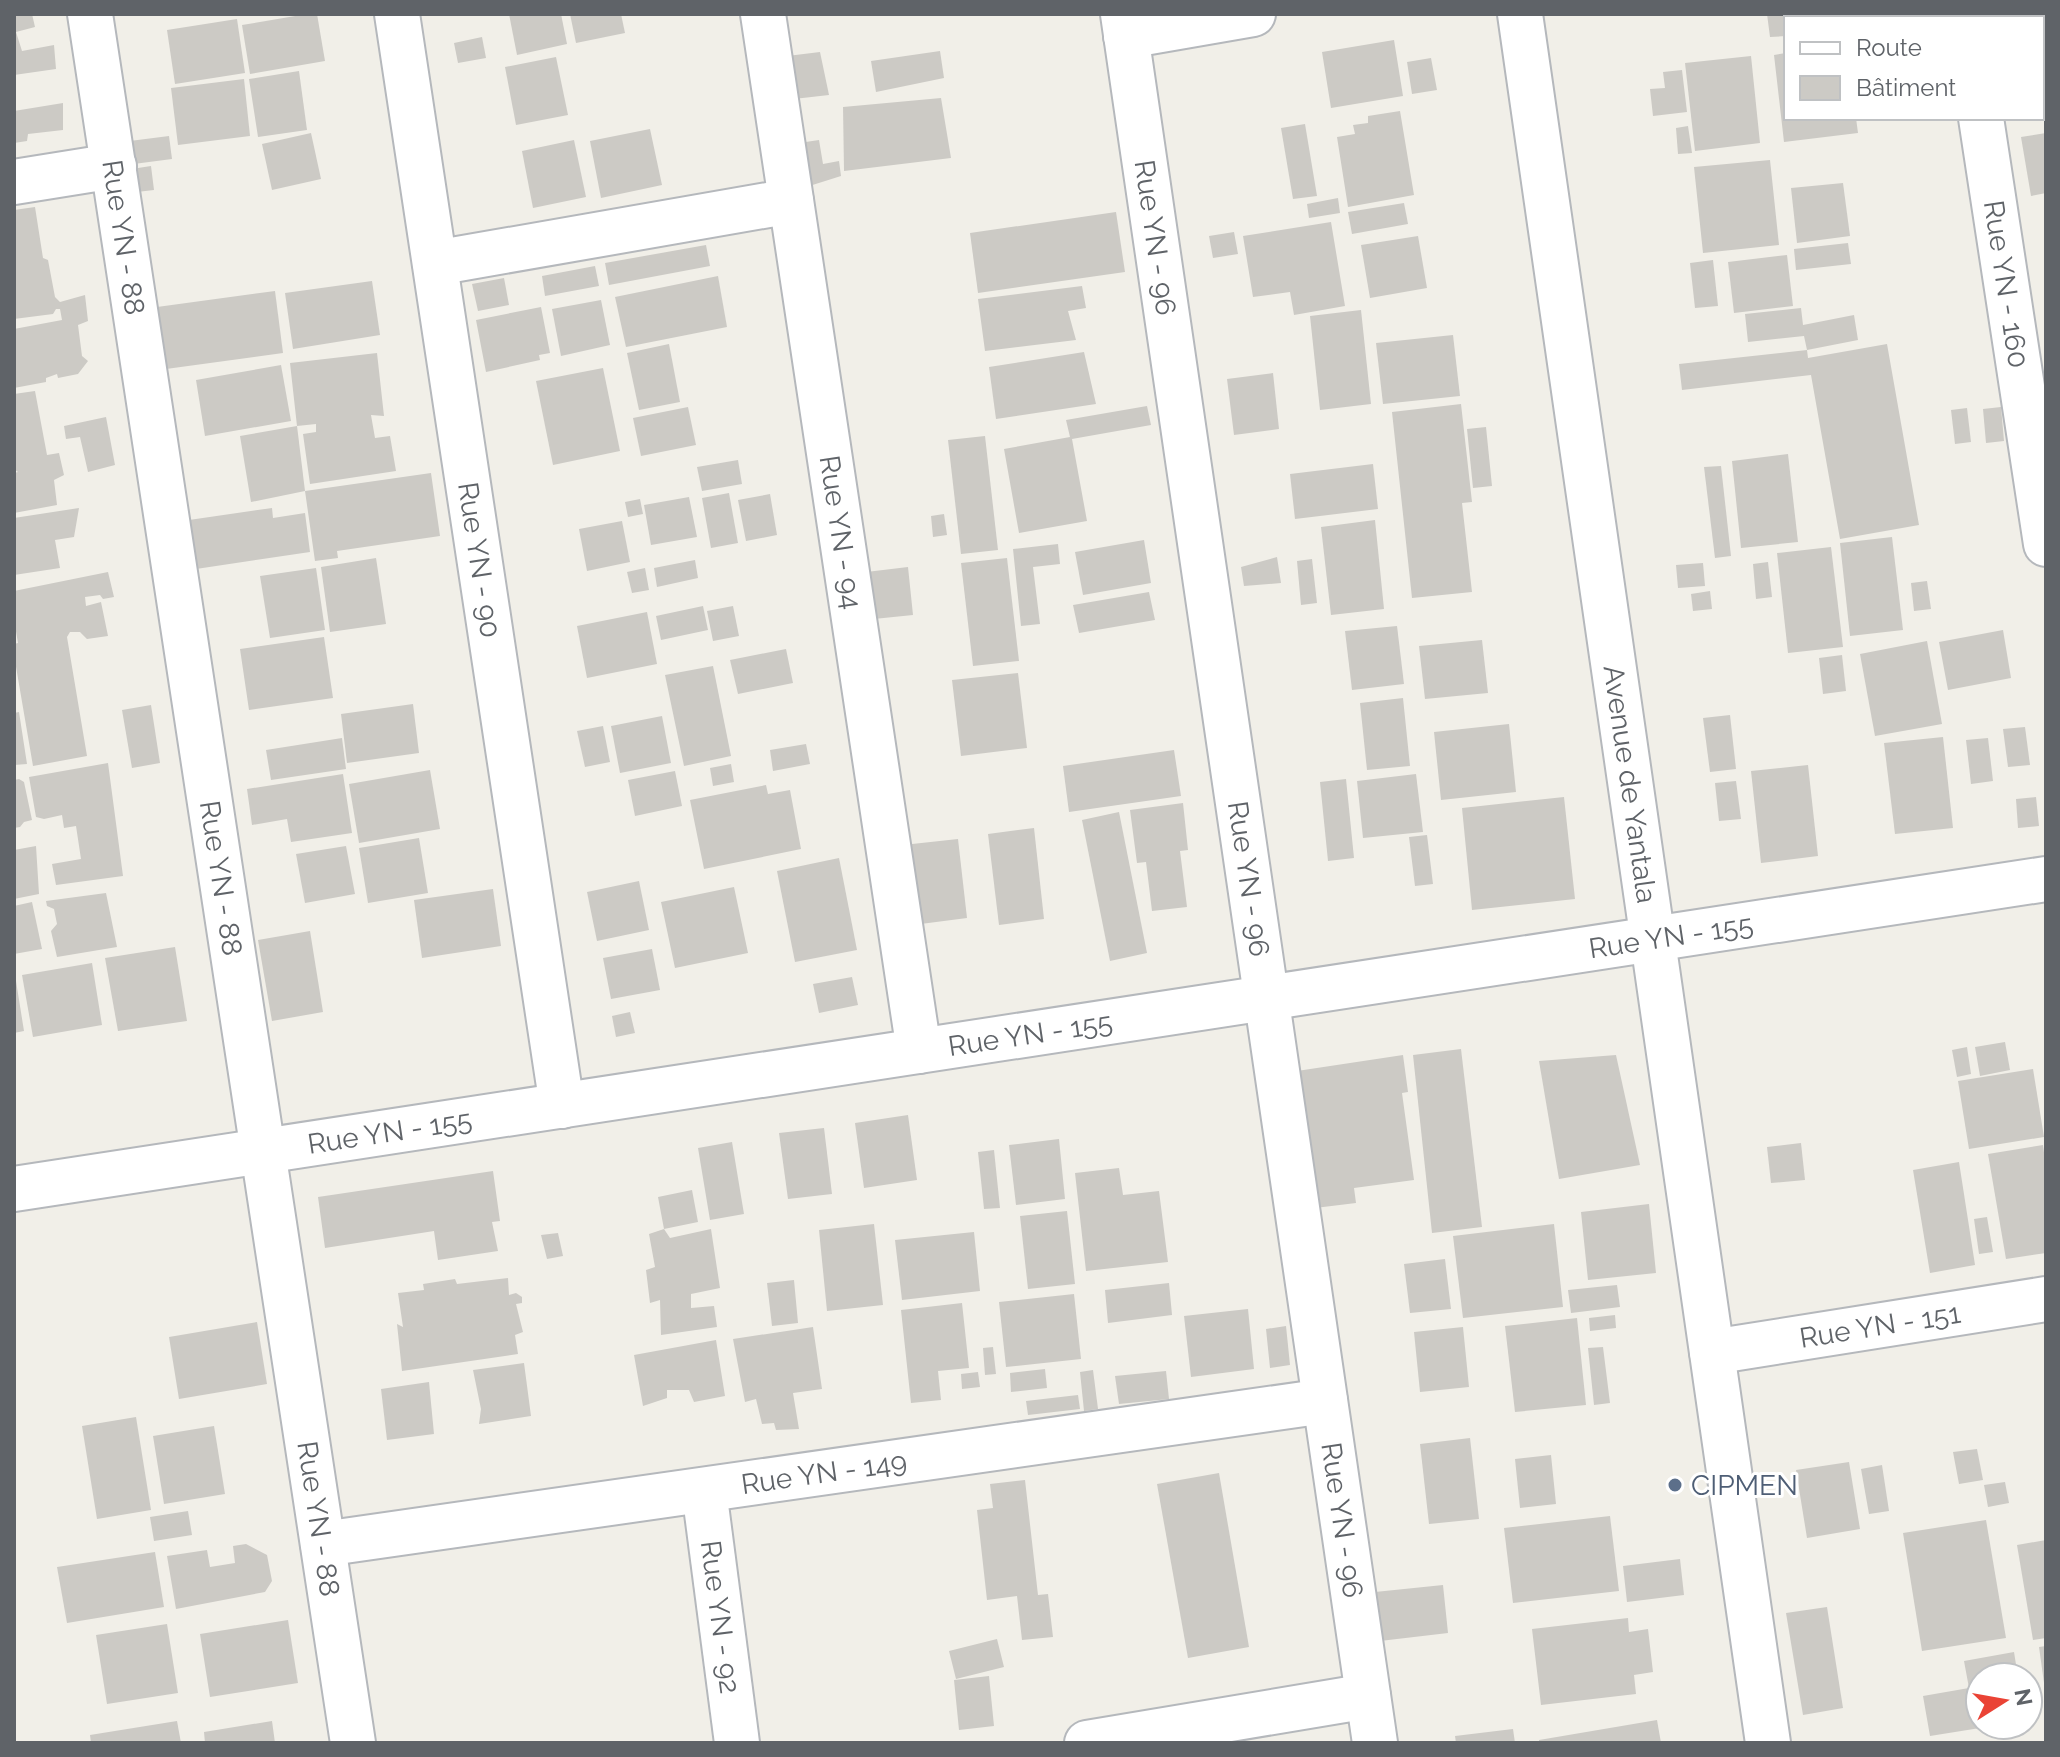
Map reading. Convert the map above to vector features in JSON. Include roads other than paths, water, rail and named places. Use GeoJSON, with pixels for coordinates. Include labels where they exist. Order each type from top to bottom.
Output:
{"type":"FeatureCollection","features":[{"type":"Feature","properties":{"kind":"street","name":"Rue YN - 88"},"geometry":{"type":"LineString","coordinates":[[90,14],[353,1743]]}},
{"type":"Feature","properties":{"kind":"street","name":"Rue YN - 90"},"geometry":{"type":"LineString","coordinates":[[397,14],[562,1106]]}},
{"type":"Feature","properties":{"kind":"street","name":"Rue YN - 94"},"geometry":{"type":"LineString","coordinates":[[763,14],[919,1051]]}},
{"type":"Feature","properties":{"kind":"street"},"geometry":{"type":"LineString","coordinates":[[1124,25],[1253,14]]}},
{"type":"Feature","properties":{"kind":"street","name":"Avenue de Yantala"},"geometry":{"type":"LineString","coordinates":[[1520,14],[1768,1743]]}},
{"type":"Feature","properties":{"kind":"street","name":"Rue YN - 96"},"geometry":{"type":"LineString","coordinates":[[1124,25],[1375,1743]]}},
{"type":"Feature","properties":{"kind":"street","name":"Rue YN - 160"},"geometry":{"type":"LineString","coordinates":[[1981,120],[2041,481],[2046,544]]}},
{"type":"Feature","properties":{"kind":"street"},"geometry":{"type":"LineString","coordinates":[[14,182],[114,166]]}},
{"type":"Feature","properties":{"kind":"street"},"geometry":{"type":"LineString","coordinates":[[435,263],[791,201]]}},
{"type":"Feature","properties":{"kind":"street","name":"Rue YN - 155"},"geometry":{"type":"LineString","coordinates":[[14,1189],[2046,879]]}},
{"type":"Feature","properties":{"kind":"street","name":"Rue YN - 151"},"geometry":{"type":"LineString","coordinates":[[1712,1352],[2046,1299]]}},
{"type":"Feature","properties":{"kind":"street","name":"Rue YN - 149"},"geometry":{"type":"LineString","coordinates":[[323,1544],[1325,1401]]}},
{"type":"Feature","properties":{"kind":"street","name":"Rue YN - 92"},"geometry":{"type":"LineString","coordinates":[[704,1490],[737,1743]]}},
{"type":"Feature","properties":{"kind":"street"},"geometry":{"type":"LineString","coordinates":[[1087,1743],[1368,1696]]}},
{"type":"Feature","properties":{"kind":"place","name":"CIPMEN"},"geometry":{"type":"Point","coordinates":[1675,1485]}}]}
